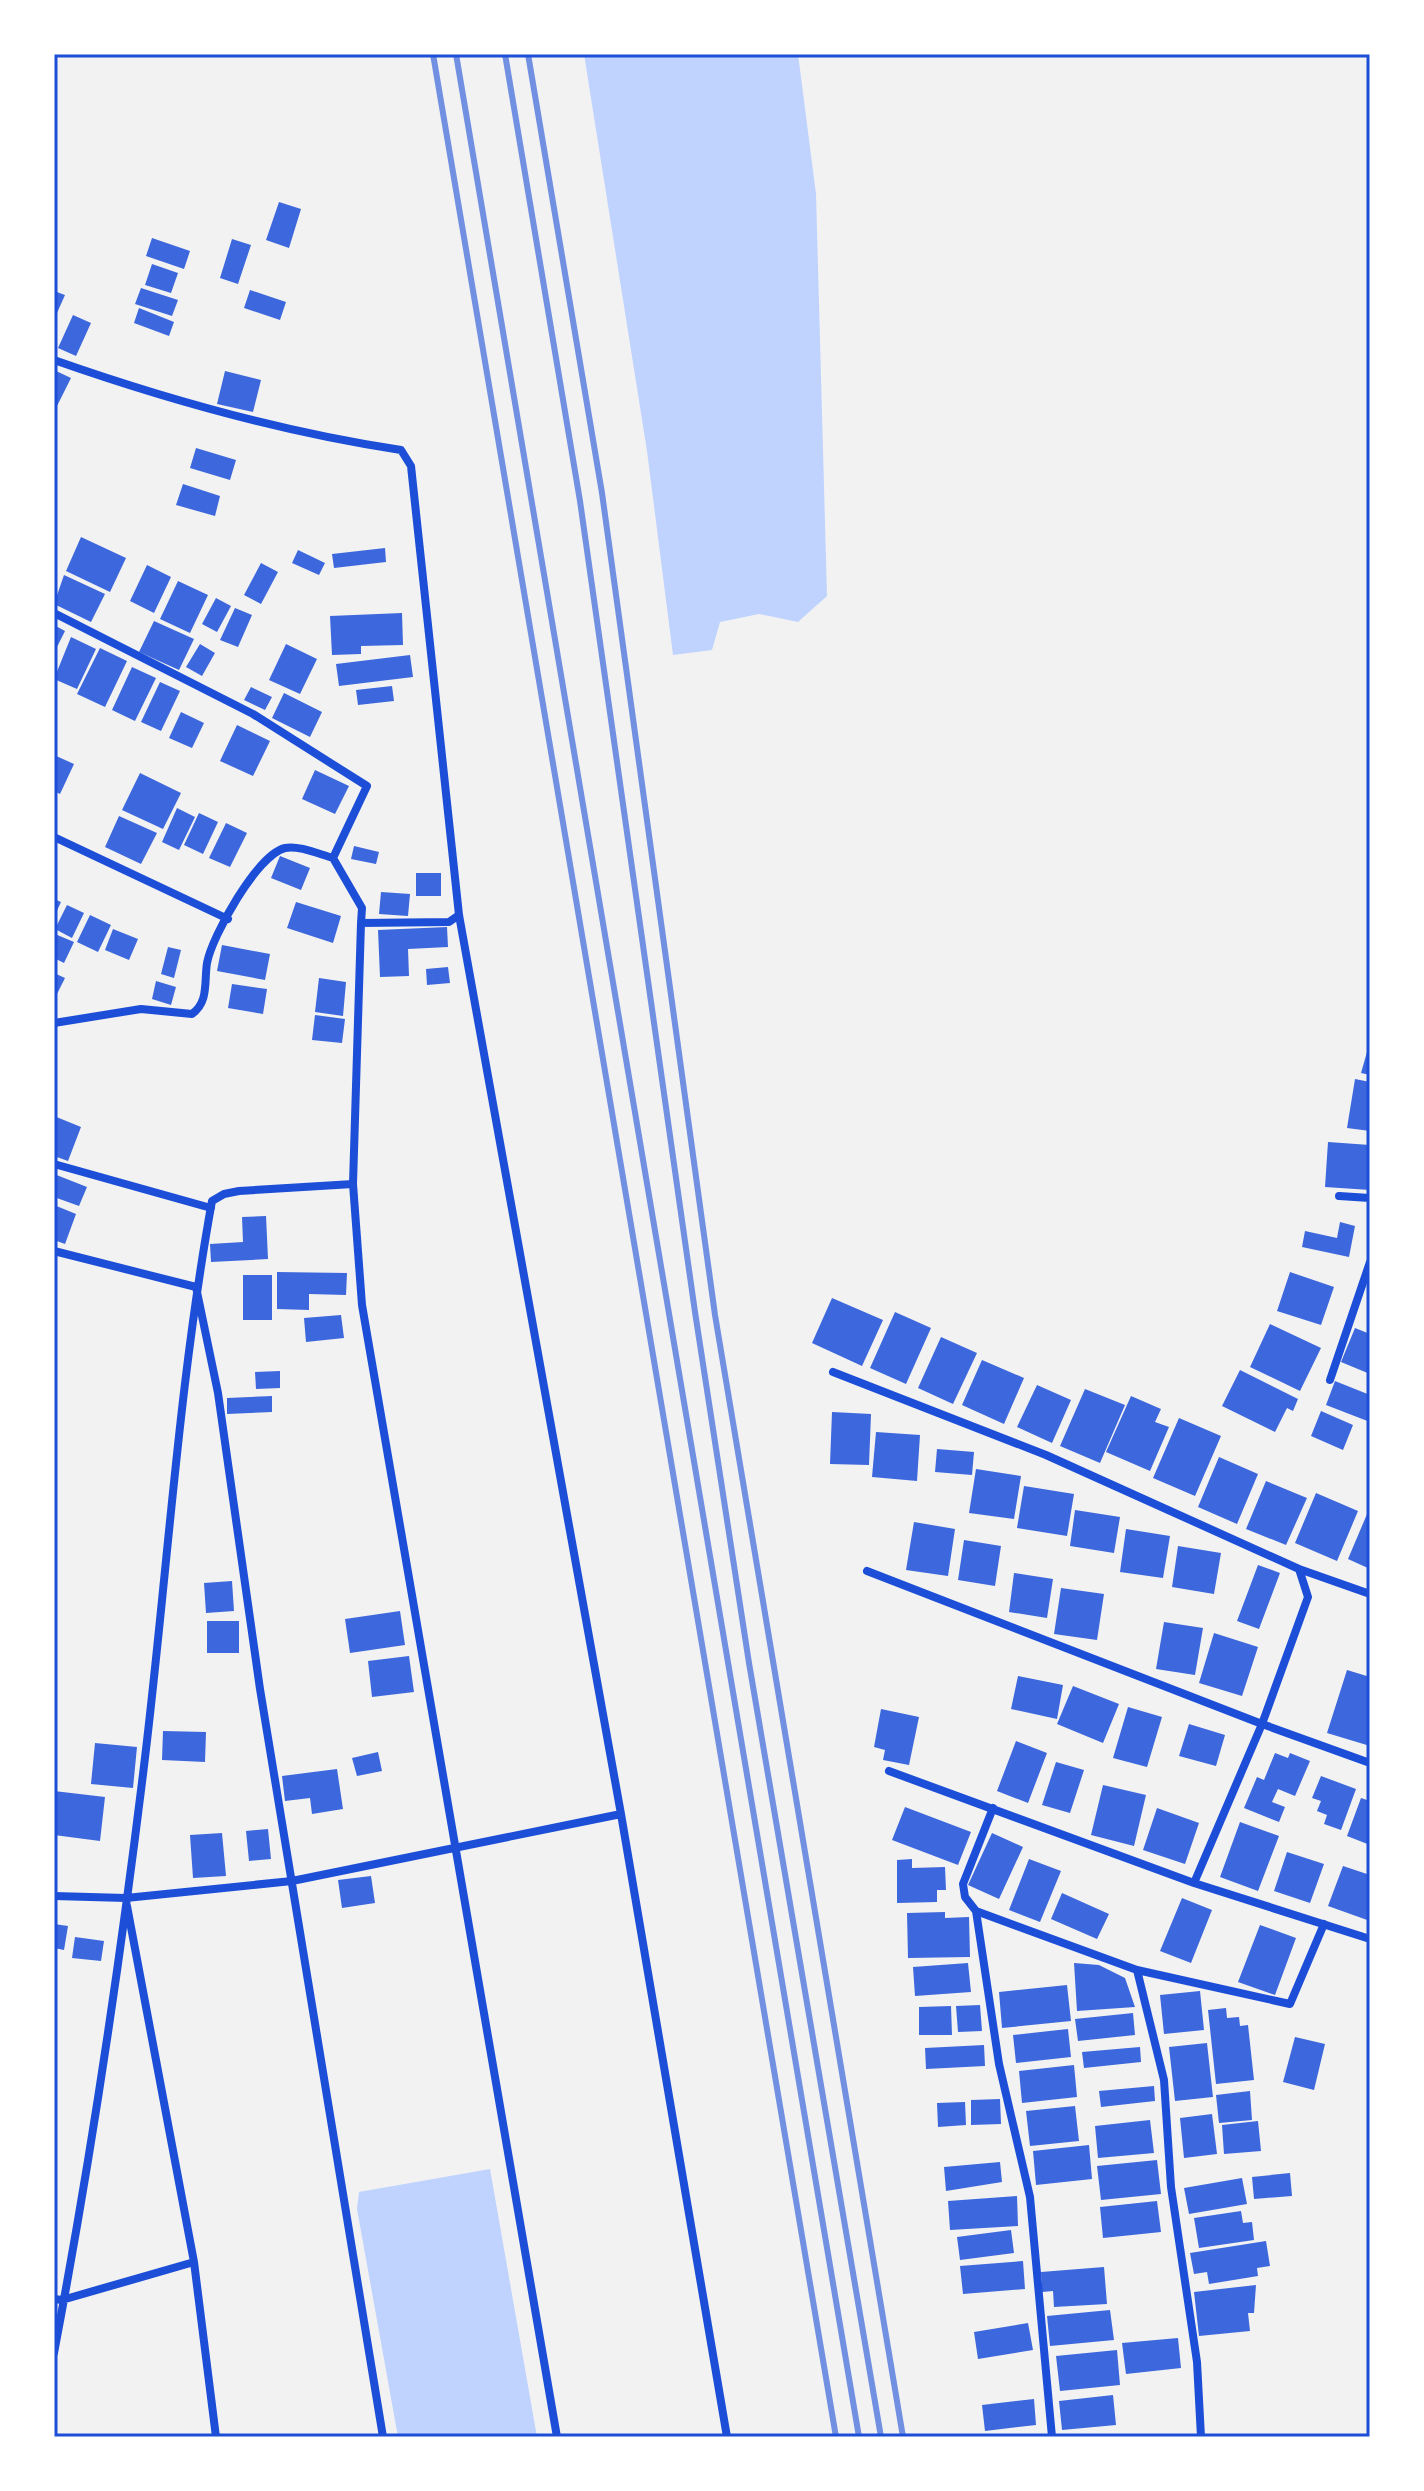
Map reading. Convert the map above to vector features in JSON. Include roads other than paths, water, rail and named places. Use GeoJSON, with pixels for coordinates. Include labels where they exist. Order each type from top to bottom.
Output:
{"type":"FeatureCollection","features":[{"type":"Feature","properties":{"kind":"street"},"geometry":{"type":"LineString","coordinates":[[54,360],[174,400],[319,438],[401,450],[411,466],[459,915],[621,1814],[727,2437]]}},
{"type":"Feature","properties":{"kind":"street"},"geometry":{"type":"LineString","coordinates":[[54,613],[253,714],[367,786],[333,858]]}},
{"type":"Feature","properties":{"kind":"street"},"geometry":{"type":"LineString","coordinates":[[54,837],[228,919]]}},
{"type":"Feature","properties":{"kind":"street"},"geometry":{"type":"LineString","coordinates":[[54,1023],[141,1009],[192,1014],[203,1002],[208,960],[228,919],[248,882],[277,851],[289,847],[333,858],[362,908],[353,1184],[362,1305],[557,2437]]}},
{"type":"Feature","properties":{"kind":"street"},"geometry":{"type":"LineString","coordinates":[[361,923],[449,922],[459,915]]}},
{"type":"Feature","properties":{"kind":"street"},"geometry":{"type":"LineString","coordinates":[[54,1164],[211,1208]]}},
{"type":"Feature","properties":{"kind":"street"},"geometry":{"type":"LineString","coordinates":[[54,2353],[88,2174],[126,1898],[196,1287],[212,1201],[224,1194],[353,1184]]}},
{"type":"Feature","properties":{"kind":"street"},"geometry":{"type":"LineString","coordinates":[[1339,1196],[1370,1198]]}},
{"type":"Feature","properties":{"kind":"street"},"geometry":{"type":"LineString","coordinates":[[54,1251],[196,1287]]}},
{"type":"Feature","properties":{"kind":"street"},"geometry":{"type":"LineString","coordinates":[[1330,1380],[1370,1262]]}},
{"type":"Feature","properties":{"kind":"street"},"geometry":{"type":"LineString","coordinates":[[196,1287],[218,1393],[292,1881],[383,2437]]}},
{"type":"Feature","properties":{"kind":"street"},"geometry":{"type":"LineString","coordinates":[[833,1372],[1046,1455],[1299,1569],[1370,1594]]}},
{"type":"Feature","properties":{"kind":"street"},"geometry":{"type":"LineString","coordinates":[[1194,1883],[1262,1724],[1308,1597],[1299,1569]]}},
{"type":"Feature","properties":{"kind":"street"},"geometry":{"type":"LineString","coordinates":[[867,1571],[1370,1763]]}},
{"type":"Feature","properties":{"kind":"street"},"geometry":{"type":"LineString","coordinates":[[889,1771],[1194,1883],[1370,1939]]}},
{"type":"Feature","properties":{"kind":"street"},"geometry":{"type":"LineString","coordinates":[[993,1808],[963,1884],[965,1897],[976,1911],[999,2064],[1030,2197],[1052,2437]]}},
{"type":"Feature","properties":{"kind":"street"},"geometry":{"type":"LineString","coordinates":[[54,1896],[126,1898],[292,1881],[621,1814]]}},
{"type":"Feature","properties":{"kind":"street"},"geometry":{"type":"LineString","coordinates":[[126,1898],[194,2262],[216,2437]]}},
{"type":"Feature","properties":{"kind":"street"},"geometry":{"type":"LineString","coordinates":[[976,1911],[1137,1970],[1290,2004],[1324,1924]]}},
{"type":"Feature","properties":{"kind":"street"},"geometry":{"type":"LineString","coordinates":[[1137,1970],[1164,2080],[1171,2187],[1197,2362],[1201,2437]]}},
{"type":"Feature","properties":{"kind":"street"},"geometry":{"type":"LineString","coordinates":[[54,2299],[194,2262]]}},
{"type":"Feature","properties":{"kind":"water"},"geometry":{"type":"Polygon","coordinates":[[[584,54],[798,54],[816,194],[827,596],[798,622],[759,614],[720,622],[712,650],[673,655],[647,451],[584,54]]]}},
{"type":"Feature","properties":{"kind":"water"},"geometry":{"type":"Polygon","coordinates":[[[490,2169],[537,2437],[398,2437],[357,2209],[359,2192],[490,2169]]]}},
{"type":"Feature","properties":{"kind":"railway"},"geometry":{"type":"LineString","coordinates":[[433,54],[836,2437]]}},
{"type":"Feature","properties":{"kind":"railway"},"geometry":{"type":"LineString","coordinates":[[456,54],[859,2437]]}},
{"type":"Feature","properties":{"kind":"railway"},"geometry":{"type":"LineString","coordinates":[[505,54],[580,501],[695,1312],[749,1663],[881,2437]]}},
{"type":"Feature","properties":{"kind":"railway"},"geometry":{"type":"LineString","coordinates":[[528,54],[602,493],[715,1315],[903,2437]]}}]}
